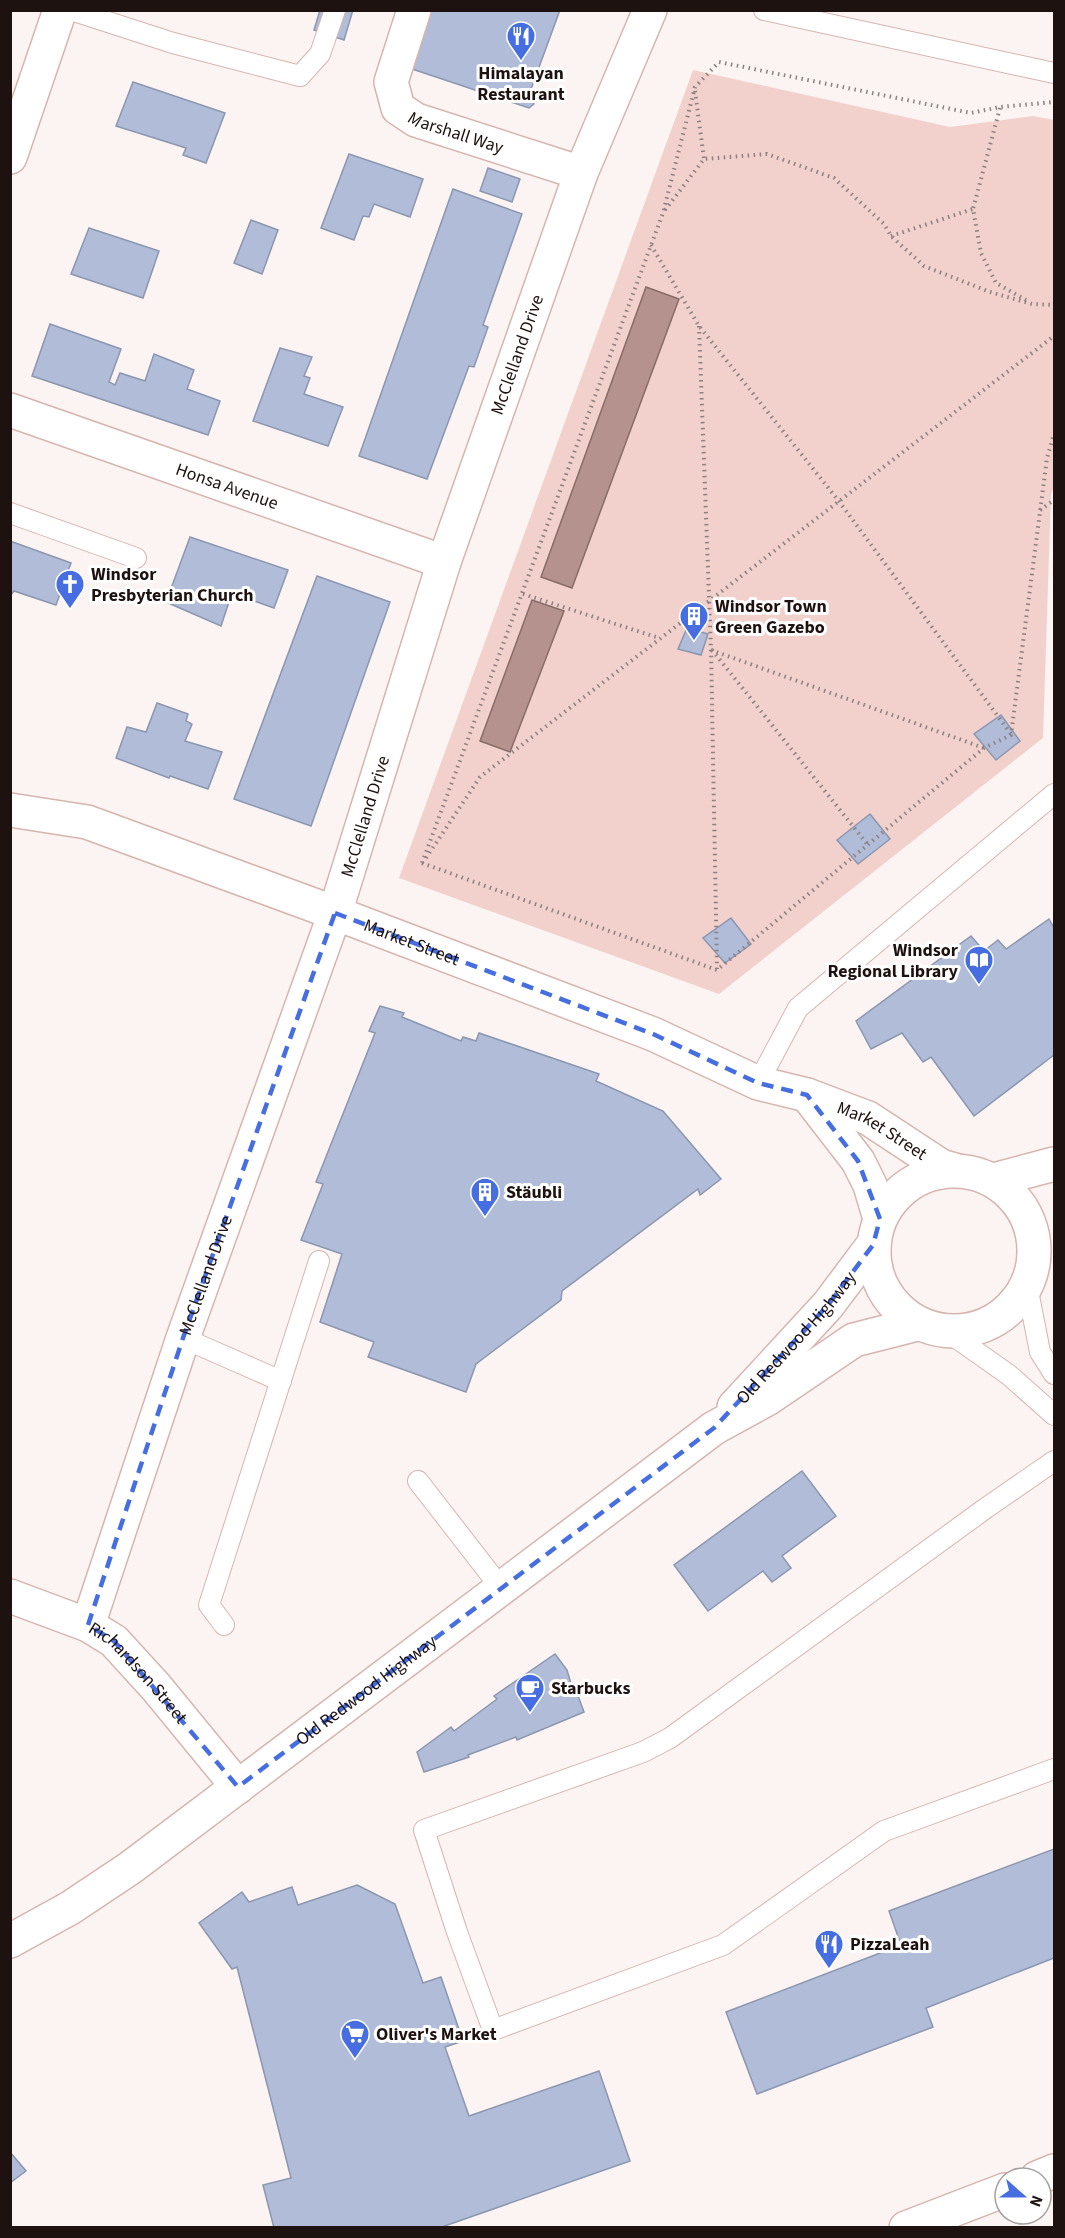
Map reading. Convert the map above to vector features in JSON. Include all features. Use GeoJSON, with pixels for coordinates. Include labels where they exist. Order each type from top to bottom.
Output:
{"type":"FeatureCollection","features":[{"type":"Feature","properties":{"kind":"main road"},"geometry":{"type":"LineString","coordinates":[[10,158],[60,10]]}},
{"type":"Feature","properties":{"kind":"main road","name":"Marshall Way"},"geometry":{"type":"LineString","coordinates":[[414,10],[391,82],[398,108],[416,120],[581,173]]}},
{"type":"Feature","properties":{"kind":"main road","name":"McClelland Drive"},"geometry":{"type":"LineString","coordinates":[[88,1625],[183,1338],[335,913],[444,562],[581,173],[651,10]]}},
{"type":"Feature","properties":{"kind":"main road","name":"Honsa Avenue"},"geometry":{"type":"LineString","coordinates":[[10,410],[444,562]]}},
{"type":"Feature","properties":{"kind":"main road","name":"Market Street"},"geometry":{"type":"LineString","coordinates":[[10,810],[87,822],[653,1034],[758,1083],[807,1095],[868,1118],[930,1159],[955,1170]]}},
{"type":"Feature","properties":{"kind":"main road","name":"Market Street"},"geometry":{"type":"LineString","coordinates":[[807,1095],[858,1161],[870,1185],[877,1232]]}},
{"type":"Feature","properties":{"kind":"main road"},"geometry":{"type":"LineString","coordinates":[[993,1180],[1054,1164]]}},
{"type":"Feature","properties":{"kind":"main road"},"geometry":{"type":"LineString","coordinates":[[1031,1273],[1034,1237],[1026,1214],[1012,1195],[993,1180],[975,1173],[955,1170],[932,1173],[910,1183],[892,1199],[877,1232],[875,1269],[883,1291],[898,1310],[933,1328],[971,1330],[994,1321],[1013,1306],[1054,1233]]}},
{"type":"Feature","properties":{"kind":"main road","name":"Old Redwood Highway"},"geometry":{"type":"LineString","coordinates":[[714,1428],[828,1305],[877,1232]]}},
{"type":"Feature","properties":{"kind":"main road","name":"Old Redwood Highway"},"geometry":{"type":"LineString","coordinates":[[10,1941],[70,1908],[122,1874],[714,1428],[767,1399],[854,1340],[933,1328]]}},
{"type":"Feature","properties":{"kind":"main road","name":"Richardson Street"},"geometry":{"type":"LineString","coordinates":[[10,1596],[88,1625],[114,1641],[238,1787]]}},
{"type":"Feature","properties":{"kind":"main road"},"geometry":{"type":"LineString","coordinates":[[906,2228],[993,2195]]}},
{"type":"Feature","properties":{"kind":"lane"},"geometry":{"type":"LineString","coordinates":[[71,10],[173,43],[300,76],[320,54],[335,10]]}},
{"type":"Feature","properties":{"kind":"lane"},"geometry":{"type":"LineString","coordinates":[[764,10],[1054,73]]}},
{"type":"Feature","properties":{"kind":"lane"},"geometry":{"type":"LineString","coordinates":[[10,513],[136,558]]}},
{"type":"Feature","properties":{"kind":"lane"},"geometry":{"type":"LineString","coordinates":[[758,1083],[798,1008],[1054,794]]}},
{"type":"Feature","properties":{"kind":"lane"},"geometry":{"type":"LineString","coordinates":[[224,1625],[209,1605],[319,1262]]}},
{"type":"Feature","properties":{"kind":"lane"},"geometry":{"type":"LineString","coordinates":[[1031,1273],[1040,1352],[1054,1374]]}},
{"type":"Feature","properties":{"kind":"lane"},"geometry":{"type":"LineString","coordinates":[[933,1328],[1009,1375],[1054,1415]]}},
{"type":"Feature","properties":{"kind":"lane"},"geometry":{"type":"LineString","coordinates":[[183,1338],[281,1382]]}},
{"type":"Feature","properties":{"kind":"lane"},"geometry":{"type":"LineString","coordinates":[[1054,1461],[669,1738],[643,1752],[424,1830],[457,1932],[493,2030],[723,1945],[884,1831],[1054,1769]]}},
{"type":"Feature","properties":{"kind":"lane"},"geometry":{"type":"LineString","coordinates":[[418,1481],[501,1588]]}},
{"type":"Feature","properties":{"kind":"path"},"geometry":{"type":"LineString","coordinates":[[422,863],[663,213],[695,87],[719,62],[971,113],[1000,107],[1054,102]]}},
{"type":"Feature","properties":{"kind":"path"},"geometry":{"type":"LineString","coordinates":[[663,213],[704,159],[695,87]]}},
{"type":"Feature","properties":{"kind":"path"},"geometry":{"type":"LineString","coordinates":[[1000,107],[973,209],[981,253],[996,283],[1032,304]]}},
{"type":"Feature","properties":{"kind":"path"},"geometry":{"type":"LineString","coordinates":[[704,159],[767,154],[834,178],[884,224],[891,236],[924,266],[990,292],[1032,304],[1054,305]]}},
{"type":"Feature","properties":{"kind":"path"},"geometry":{"type":"LineString","coordinates":[[891,236],[973,209]]}},
{"type":"Feature","properties":{"kind":"path"},"geometry":{"type":"LineString","coordinates":[[650,245],[699,326],[838,500],[1011,735]]}},
{"type":"Feature","properties":{"kind":"path"},"geometry":{"type":"LineString","coordinates":[[699,326],[711,650],[717,970]]}},
{"type":"Feature","properties":{"kind":"path"},"geometry":{"type":"LineString","coordinates":[[422,863],[480,777],[1054,336]]}},
{"type":"Feature","properties":{"kind":"path"},"geometry":{"type":"LineString","coordinates":[[1011,735],[1047,458],[1054,434]]}},
{"type":"Feature","properties":{"kind":"path"},"geometry":{"type":"LineString","coordinates":[[1040,511],[1054,500]]}},
{"type":"Feature","properties":{"kind":"path"},"geometry":{"type":"LineString","coordinates":[[523,594],[660,638]]}},
{"type":"Feature","properties":{"kind":"path"},"geometry":{"type":"LineString","coordinates":[[711,650],[984,748]]}},
{"type":"Feature","properties":{"kind":"path"},"geometry":{"type":"LineString","coordinates":[[711,650],[868,845]]}},
{"type":"Feature","properties":{"kind":"path"},"geometry":{"type":"LineString","coordinates":[[717,970],[984,748],[1011,735]]}},
{"type":"Feature","properties":{"kind":"path"},"geometry":{"type":"LineString","coordinates":[[422,863],[717,970]]}},
{"type":"Feature","properties":{"kind":"highlighted area"},"geometry":{"type":"Polygon","coordinates":[[[335,913],[653,1034],[758,1083],[807,1095],[858,1161],[880,1219],[873,1245],[828,1305],[714,1428],[238,1787],[114,1641],[88,1625],[183,1338],[335,913]]]}},
{"type":"Feature","properties":{"kind":"shaded area"},"geometry":{"type":"Polygon","coordinates":[[[693,70],[950,127],[1033,116],[1054,120],[1054,485],[1051,495],[1043,738],[719,994],[399,878],[693,70]]]}},
{"type":"Feature","properties":{"kind":"shaded area"},"geometry":{"type":"Polygon","coordinates":[[[646,287],[679,299],[572,588],[541,577],[646,287]]]}},
{"type":"Feature","properties":{"kind":"shaded area"},"geometry":{"type":"Polygon","coordinates":[[[532,600],[564,611],[510,752],[480,741],[532,600]]]}},
{"type":"Feature","properties":{"kind":"building"},"geometry":{"type":"Polygon","coordinates":[[[320,10],[353,10],[344,40],[314,30],[320,10]]]}},
{"type":"Feature","properties":{"kind":"building"},"geometry":{"type":"Polygon","coordinates":[[[426,10],[560,10],[531,89],[534,104],[529,108],[412,69],[426,10]]]}},
{"type":"Feature","properties":{"kind":"building"},"geometry":{"type":"Polygon","coordinates":[[[133,82],[225,113],[206,163],[183,155],[186,148],[116,126],[133,82]]]}},
{"type":"Feature","properties":{"kind":"building"},"geometry":{"type":"Polygon","coordinates":[[[349,154],[423,179],[410,217],[374,204],[369,217],[363,216],[354,240],[321,228],[349,154]]]}},
{"type":"Feature","properties":{"kind":"building"},"geometry":{"type":"Polygon","coordinates":[[[488,168],[520,179],[512,202],[480,191],[488,168]]]}},
{"type":"Feature","properties":{"kind":"building"},"geometry":{"type":"Polygon","coordinates":[[[453,189],[522,214],[483,325],[488,327],[474,367],[469,366],[427,479],[359,456],[453,189]]]}},
{"type":"Feature","properties":{"kind":"building"},"geometry":{"type":"Polygon","coordinates":[[[251,220],[278,230],[262,274],[234,263],[251,220]]]}},
{"type":"Feature","properties":{"kind":"building"},"geometry":{"type":"Polygon","coordinates":[[[89,228],[159,251],[143,298],[71,274],[89,228]]]}},
{"type":"Feature","properties":{"kind":"building"},"geometry":{"type":"Polygon","coordinates":[[[50,324],[121,349],[109,382],[115,385],[120,373],[145,381],[154,354],[194,370],[187,389],[220,401],[208,435],[32,376],[50,324]]]}},
{"type":"Feature","properties":{"kind":"building"},"geometry":{"type":"Polygon","coordinates":[[[280,348],[312,357],[304,376],[310,378],[304,394],[343,407],[328,446],[253,421],[280,348]]]}},
{"type":"Feature","properties":{"kind":"building"},"geometry":{"type":"Polygon","coordinates":[[[190,537],[288,570],[274,608],[232,593],[221,626],[166,602],[190,537]]]}},
{"type":"Feature","properties":{"kind":"building"},"geometry":{"type":"Polygon","coordinates":[[[10,541],[71,563],[56,605],[14,591],[10,596],[10,541]]]}},
{"type":"Feature","properties":{"kind":"building"},"geometry":{"type":"Polygon","coordinates":[[[317,576],[390,602],[311,826],[234,799],[317,576]]]}},
{"type":"Feature","properties":{"kind":"building","name":"Windsor Town Green Gazebo"},"geometry":{"type":"Polygon","coordinates":[[[687,628],[708,634],[701,655],[678,649],[687,628]]]}},
{"type":"Feature","properties":{"kind":"building"},"geometry":{"type":"Polygon","coordinates":[[[157,703],[188,714],[186,721],[192,724],[185,741],[222,752],[208,789],[170,776],[169,778],[116,758],[127,727],[146,732],[157,703]]]}},
{"type":"Feature","properties":{"kind":"building"},"geometry":{"type":"Polygon","coordinates":[[[1001,715],[1020,741],[996,760],[974,734],[1001,715]]]}},
{"type":"Feature","properties":{"kind":"building"},"geometry":{"type":"Polygon","coordinates":[[[870,814],[890,839],[858,864],[837,840],[870,814]]]}},
{"type":"Feature","properties":{"kind":"building"},"geometry":{"type":"Polygon","coordinates":[[[731,918],[751,944],[725,963],[703,938],[731,918]]]}},
{"type":"Feature","properties":{"kind":"building","name":"Windsor Regional Library"},"geometry":{"type":"Polygon","coordinates":[[[1049,919],[1054,928],[1054,1055],[974,1116],[931,1057],[923,1062],[902,1033],[871,1049],[856,1021],[971,936],[984,951],[998,940],[1006,949],[1049,919]]]}},
{"type":"Feature","properties":{"kind":"building","name":"Stäubli"},"geometry":{"type":"Polygon","coordinates":[[[380,1006],[404,1013],[402,1017],[461,1041],[463,1037],[476,1041],[479,1033],[599,1074],[596,1081],[663,1111],[721,1179],[700,1195],[698,1189],[562,1291],[561,1300],[476,1364],[466,1392],[368,1357],[374,1342],[320,1322],[342,1254],[301,1240],[323,1184],[316,1182],[375,1033],[369,1031],[380,1006]]]}},
{"type":"Feature","properties":{"kind":"building"},"geometry":{"type":"Polygon","coordinates":[[[802,1471],[836,1516],[782,1556],[791,1568],[772,1582],[763,1571],[708,1611],[674,1565],[802,1471]]]}},
{"type":"Feature","properties":{"kind":"building","name":"Starbucks"},"geometry":{"type":"Polygon","coordinates":[[[555,1654],[567,1670],[574,1694],[577,1693],[584,1712],[517,1740],[516,1737],[468,1755],[469,1757],[424,1772],[417,1752],[451,1727],[454,1731],[497,1699],[494,1696],[555,1654]]]}},
{"type":"Feature","properties":{"kind":"building"},"geometry":{"type":"Polygon","coordinates":[[[1054,1849],[1054,1958],[926,2008],[933,2027],[757,2094],[726,2012],[901,1945],[889,1911],[1054,1849]]]}},
{"type":"Feature","properties":{"kind":"building","name":"Oliver's Market"},"geometry":{"type":"Polygon","coordinates":[[[357,1885],[395,1904],[423,1983],[441,1977],[463,2041],[445,2047],[469,2116],[599,2071],[630,2161],[439,2228],[274,2228],[263,2185],[291,2178],[237,1967],[232,1969],[199,1923],[242,1892],[249,1902],[292,1887],[298,1905],[357,1885]]]}},
{"type":"Feature","properties":{"kind":"building"},"geometry":{"type":"Polygon","coordinates":[[[10,2152],[26,2171],[10,2183],[10,2152]]]}},
{"type":"Feature","properties":{"kind":"place","name":"Himalayan Restaurant"},"geometry":{"type":"Point","coordinates":[521,62]}},
{"type":"Feature","properties":{"kind":"place","name":"Windsor Presbyterian Church"},"geometry":{"type":"Point","coordinates":[70,610]}},
{"type":"Feature","properties":{"kind":"place","name":"Windsor Town Green Gazebo"},"geometry":{"type":"Point","coordinates":[694,642]}},
{"type":"Feature","properties":{"kind":"place","name":"Windsor Regional Library"},"geometry":{"type":"Point","coordinates":[979,986]}},
{"type":"Feature","properties":{"kind":"place","name":"Stäubli"},"geometry":{"type":"Point","coordinates":[485,1218]}},
{"type":"Feature","properties":{"kind":"place","name":"Starbucks"},"geometry":{"type":"Point","coordinates":[530,1714]}},
{"type":"Feature","properties":{"kind":"place","name":"PizzaLeah"},"geometry":{"type":"Point","coordinates":[829,1970]}},
{"type":"Feature","properties":{"kind":"place","name":"Oliver's Market"},"geometry":{"type":"Point","coordinates":[355,2060]}}]}
